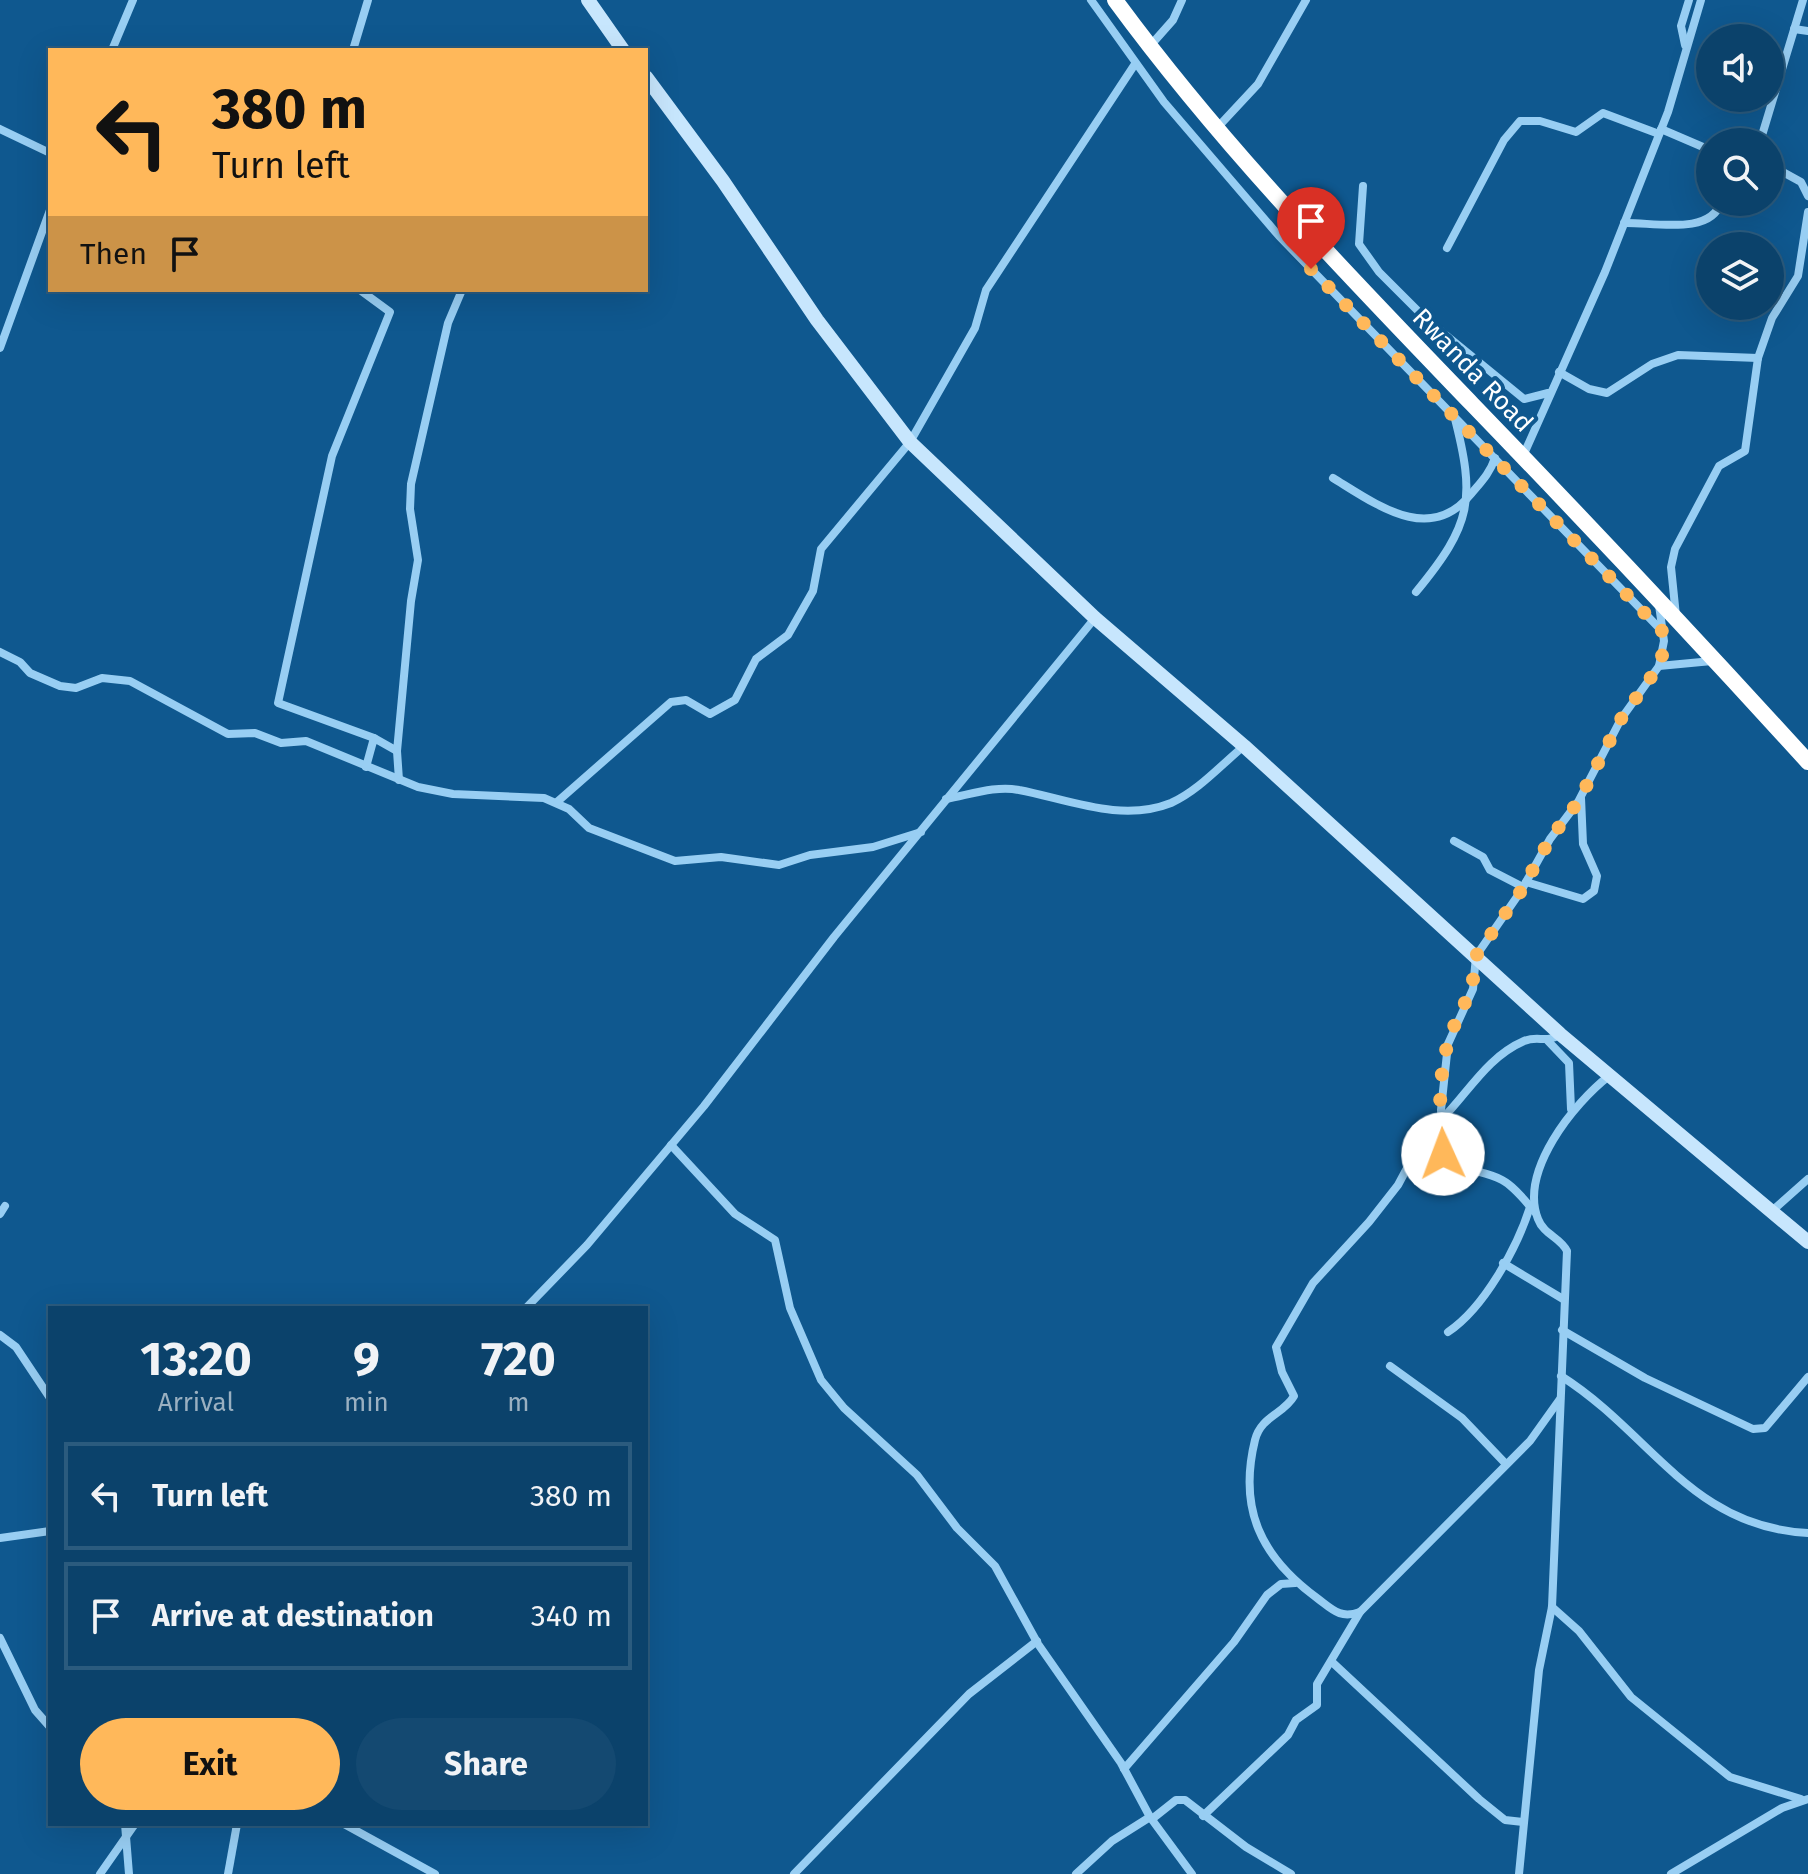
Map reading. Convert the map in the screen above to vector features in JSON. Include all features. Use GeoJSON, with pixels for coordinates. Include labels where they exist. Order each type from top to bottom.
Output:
{"type":"FeatureCollection","features":[{"type":"Feature","properties":{"kind":"highway","name":"Rwanda Road"},"geometry":{"type":"LineString","coordinates":[[1115,0],[1217,129],[1300,225],[1658,596],[1808,762]]}},
{"type":"Feature","properties":{"kind":"street"},"geometry":{"type":"LineString","coordinates":[[113,48],[133,0]]}},
{"type":"Feature","properties":{"kind":"street"},"geometry":{"type":"LineString","coordinates":[[354,48],[368,0]]}},
{"type":"Feature","properties":{"kind":"street"},"geometry":{"type":"LineString","coordinates":[[588,0],[620,48]]}},
{"type":"Feature","properties":{"kind":"street"},"geometry":{"type":"LineString","coordinates":[[1091,0],[1135,64],[1279,236],[1662,631]]}},
{"type":"Feature","properties":{"kind":"street"},"geometry":{"type":"LineString","coordinates":[[1149,46],[1173,20],[1182,0]]}},
{"type":"Feature","properties":{"kind":"street"},"geometry":{"type":"LineString","coordinates":[[1217,129],[1258,84],[1306,0]]}},
{"type":"Feature","properties":{"kind":"street"},"geometry":{"type":"LineString","coordinates":[[1685,46],[1681,26],[1689,0]]}},
{"type":"Feature","properties":{"kind":"street"},"geometry":{"type":"LineString","coordinates":[[1523,456],[1660,132],[1701,0]]}},
{"type":"Feature","properties":{"kind":"street"},"geometry":{"type":"LineString","coordinates":[[1764,128],[1803,0]]}},
{"type":"Feature","properties":{"kind":"street"},"geometry":{"type":"LineString","coordinates":[[1794,29],[1808,31]]}},
{"type":"Feature","properties":{"kind":"street"},"geometry":{"type":"LineString","coordinates":[[557,802],[665,705],[686,700],[710,714],[735,700],[756,659],[788,635],[813,591],[821,549],[910,442],[975,328],[986,290],[1135,64]]}},
{"type":"Feature","properties":{"kind":"street"},"geometry":{"type":"LineString","coordinates":[[648,80],[723,181],[817,320],[910,442],[1095,618],[1244,746],[1476,956],[1554,1038],[1609,1076],[1808,1242]]}},
{"type":"Feature","properties":{"kind":"street"},"geometry":{"type":"LineString","coordinates":[[1447,248],[1504,140],[1520,121],[1540,121],[1576,132],[1603,113],[1696,145]]}},
{"type":"Feature","properties":{"kind":"street"},"geometry":{"type":"LineString","coordinates":[[0,129],[48,152]]}},
{"type":"Feature","properties":{"kind":"street"},"geometry":{"type":"LineString","coordinates":[[1784,173],[1801,182],[1808,196]]}},
{"type":"Feature","properties":{"kind":"street"},"geometry":{"type":"LineString","coordinates":[[1363,186],[1359,244],[1379,272],[1425,318],[1524,399],[1549,392]]}},
{"type":"Feature","properties":{"kind":"street"},"geometry":{"type":"LineString","coordinates":[[1676,617],[1671,567],[1675,549],[1719,466],[1745,451],[1758,358],[1772,318],[1798,276],[1808,212]]}},
{"type":"Feature","properties":{"kind":"street"},"geometry":{"type":"LineString","coordinates":[[0,348],[48,216]]}},
{"type":"Feature","properties":{"kind":"street"},"geometry":{"type":"LineString","coordinates":[[1624,223],[1703,222],[1713,216]]}},
{"type":"Feature","properties":{"kind":"street"},"geometry":{"type":"LineString","coordinates":[[363,292],[390,312],[332,456],[278,703],[374,738],[397,751]]}},
{"type":"Feature","properties":{"kind":"street"},"geometry":{"type":"LineString","coordinates":[[399,780],[397,751],[411,601],[418,560],[410,509],[411,484],[448,323],[461,292]]}},
{"type":"Feature","properties":{"kind":"street"},"geometry":{"type":"LineString","coordinates":[[1559,372],[1589,389],[1607,393],[1664,358],[1693,354],[1758,358]]}},
{"type":"Feature","properties":{"kind":"street"},"geometry":{"type":"LineString","coordinates":[[1416,592],[1456,538],[1467,499],[1464,452],[1453,414]]}},
{"type":"Feature","properties":{"kind":"street"},"geometry":{"type":"LineString","coordinates":[[1333,478],[1392,512],[1417,519],[1440,518],[1457,511],[1490,471],[1495,458]]}},
{"type":"Feature","properties":{"kind":"street"},"geometry":{"type":"LineString","coordinates":[[1519,1874],[1539,1670],[1552,1607],[1567,1251],[1562,1243],[1547,1233],[1534,1210],[1500,1179],[1449,1162],[1443,1154],[1442,1123],[1448,1044],[1473,989],[1476,956],[1550,839],[1581,797],[1621,719],[1659,666],[1664,649],[1658,596]]}},
{"type":"Feature","properties":{"kind":"street"},"geometry":{"type":"LineString","coordinates":[[528,1306],[587,1245],[671,1145],[834,937],[1095,618]]}},
{"type":"Feature","properties":{"kind":"street"},"geometry":{"type":"LineString","coordinates":[[0,652],[20,662],[30,673],[60,686],[76,688],[102,678],[130,681],[228,734],[255,733],[287,743],[304,741],[399,780],[453,794],[537,796],[557,802],[589,828],[675,861],[721,857],[779,865],[810,855],[873,847],[921,832]]}},
{"type":"Feature","properties":{"kind":"street"},"geometry":{"type":"LineString","coordinates":[[1659,666],[1680,662],[1717,662]]}},
{"type":"Feature","properties":{"kind":"street"},"geometry":{"type":"LineString","coordinates":[[366,767],[374,738]]}},
{"type":"Feature","properties":{"kind":"street"},"geometry":{"type":"LineString","coordinates":[[946,799],[1005,788],[1091,807],[1151,808],[1172,802],[1191,791],[1244,746]]}},
{"type":"Feature","properties":{"kind":"street"},"geometry":{"type":"LineString","coordinates":[[1454,841],[1483,857],[1490,870],[1524,884],[1583,899],[1594,891],[1597,876],[1583,844],[1581,797]]}},
{"type":"Feature","properties":{"kind":"street"},"geometry":{"type":"LineString","coordinates":[[1554,1038],[1569,1063],[1571,1109]]}},
{"type":"Feature","properties":{"kind":"street"},"geometry":{"type":"LineString","coordinates":[[1360,1612],[1342,1616],[1296,1583],[1273,1559],[1248,1497],[1248,1478],[1259,1430],[1273,1413],[1290,1403],[1294,1396],[1282,1372],[1276,1347],[1313,1283],[1398,1185],[1413,1157],[1442,1123],[1470,1082],[1526,1040],[1554,1038]]}},
{"type":"Feature","properties":{"kind":"street"},"geometry":{"type":"LineString","coordinates":[[1448,1332],[1471,1313],[1534,1210],[1537,1185],[1556,1135],[1571,1109],[1609,1076]]}},
{"type":"Feature","properties":{"kind":"street"},"geometry":{"type":"LineString","coordinates":[[671,1145],[735,1214],[775,1240],[790,1308],[821,1380],[862,1426],[917,1475],[957,1528],[995,1566],[1037,1641],[1124,1769],[1151,1818],[1192,1874]]}},
{"type":"Feature","properties":{"kind":"street"},"geometry":{"type":"LineString","coordinates":[[1773,1210],[1808,1179]]}},
{"type":"Feature","properties":{"kind":"street"},"geometry":{"type":"LineString","coordinates":[[1503,1263],[1563,1299]]}},
{"type":"Feature","properties":{"kind":"street"},"geometry":{"type":"LineString","coordinates":[[1562,1330],[1645,1378],[1753,1429],[1765,1428],[1808,1377]]}},
{"type":"Feature","properties":{"kind":"street"},"geometry":{"type":"LineString","coordinates":[[0,1335],[16,1347],[48,1395]]}},
{"type":"Feature","properties":{"kind":"street"},"geometry":{"type":"LineString","coordinates":[[1390,1366],[1462,1418],[1505,1463]]}},
{"type":"Feature","properties":{"kind":"street"},"geometry":{"type":"LineString","coordinates":[[1561,1376],[1624,1425],[1686,1486],[1718,1509],[1808,1533]]}},
{"type":"Feature","properties":{"kind":"street"},"geometry":{"type":"LineString","coordinates":[[1203,1816],[1288,1735],[1296,1720],[1317,1705],[1316,1686],[1360,1612],[1479,1495],[1505,1463],[1539,1431],[1560,1399]]}},
{"type":"Feature","properties":{"kind":"street"},"geometry":{"type":"LineString","coordinates":[[0,1538],[48,1531]]}},
{"type":"Feature","properties":{"kind":"street"},"geometry":{"type":"LineString","coordinates":[[1124,1769],[1234,1642],[1267,1595],[1281,1584],[1296,1583]]}},
{"type":"Feature","properties":{"kind":"street"},"geometry":{"type":"LineString","coordinates":[[1552,1607],[1579,1631],[1631,1697],[1730,1777],[1805,1799]]}},
{"type":"Feature","properties":{"kind":"street"},"geometry":{"type":"LineString","coordinates":[[0,1638],[35,1710],[48,1725]]}},
{"type":"Feature","properties":{"kind":"street"},"geometry":{"type":"LineString","coordinates":[[794,1874],[969,1694],[1037,1641]]}},
{"type":"Feature","properties":{"kind":"street"},"geometry":{"type":"LineString","coordinates":[[1332,1662],[1479,1799],[1505,1820],[1523,1822]]}},
{"type":"Feature","properties":{"kind":"street"},"geometry":{"type":"LineString","coordinates":[[1076,1874],[1112,1841],[1181,1799],[1246,1847],[1291,1874]]}},
{"type":"Feature","properties":{"kind":"street"},"geometry":{"type":"LineString","coordinates":[[1671,1874],[1805,1799]]}},
{"type":"Feature","properties":{"kind":"street"},"geometry":{"type":"LineString","coordinates":[[126,1826],[129,1874]]}},
{"type":"Feature","properties":{"kind":"street"},"geometry":{"type":"LineString","coordinates":[[100,1874],[134,1826]]}},
{"type":"Feature","properties":{"kind":"street"},"geometry":{"type":"LineString","coordinates":[[228,1874],[237,1826]]}},
{"type":"Feature","properties":{"kind":"street"},"geometry":{"type":"LineString","coordinates":[[348,1826],[435,1874]]}},
{"type":"Feature","properties":{"kind":"route"},"geometry":{"type":"LineString","coordinates":[[1311,269],[1662,631],[1664,641],[1659,666],[1621,719],[1588,786],[1550,839],[1521,891],[1476,956],[1473,989],[1448,1044],[1441,1110],[1443,1154]]}}]}
